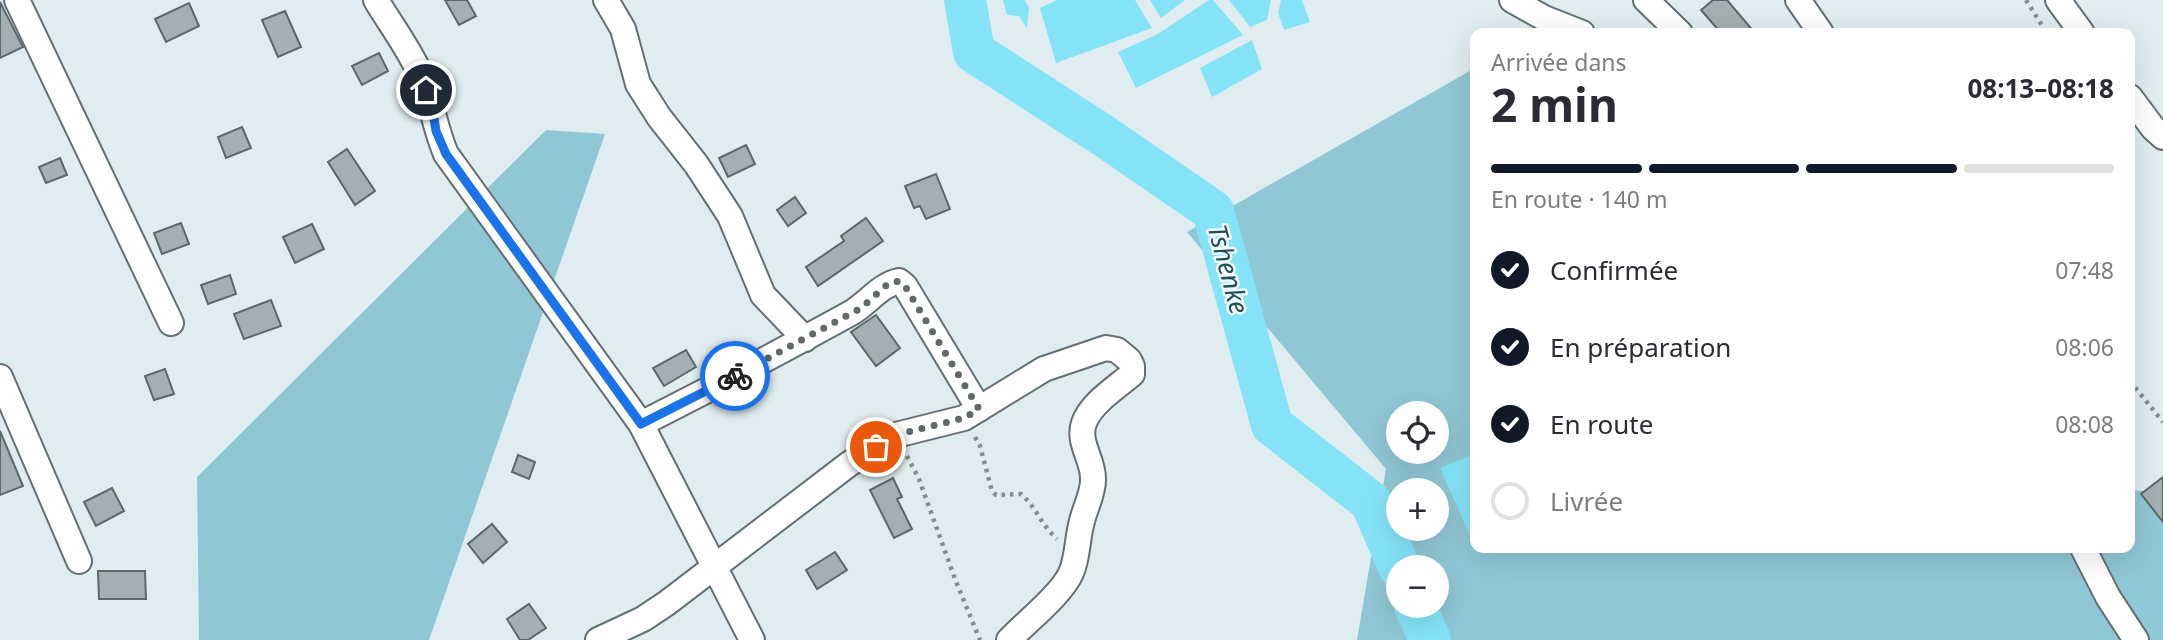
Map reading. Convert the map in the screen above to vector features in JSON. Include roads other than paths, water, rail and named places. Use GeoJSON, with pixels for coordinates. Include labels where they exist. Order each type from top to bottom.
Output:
{"type":"FeatureCollection","features":[{"type":"Feature","properties":{"kind":"street"},"geometry":{"type":"LineString","coordinates":[[17,0],[171,323]]}},
{"type":"Feature","properties":{"kind":"street"},"geometry":{"type":"LineString","coordinates":[[376,0],[420,74],[432,106],[436,131],[446,154],[641,424],[751,640]]}},
{"type":"Feature","properties":{"kind":"street"},"geometry":{"type":"LineString","coordinates":[[606,0],[623,29],[638,84],[730,216],[763,295],[805,339]]}},
{"type":"Feature","properties":{"kind":"street"},"geometry":{"type":"LineString","coordinates":[[1512,0],[1544,18],[1569,28]]}},
{"type":"Feature","properties":{"kind":"street"},"geometry":{"type":"LineString","coordinates":[[1646,0],[1665,28]]}},
{"type":"Feature","properties":{"kind":"street"},"geometry":{"type":"LineString","coordinates":[[1798,0],[1818,28]]}},
{"type":"Feature","properties":{"kind":"street"},"geometry":{"type":"LineString","coordinates":[[2058,0],[2078,28]]}},
{"type":"Feature","properties":{"kind":"street"},"geometry":{"type":"LineString","coordinates":[[2135,104],[2163,137]]}},
{"type":"Feature","properties":{"kind":"street"},"geometry":{"type":"LineString","coordinates":[[641,424],[861,308],[889,283],[899,281],[905,286],[971,414]]}},
{"type":"Feature","properties":{"kind":"street"},"geometry":{"type":"LineString","coordinates":[[597,640],[643,619],[849,464],[896,435],[971,414],[1044,369],[1106,348],[1117,350],[1129,360],[1132,374],[1090,411],[1083,425],[1082,438],[1090,459],[1093,479],[1070,575],[1056,594],[1009,640]]}},
{"type":"Feature","properties":{"kind":"street"},"geometry":{"type":"LineString","coordinates":[[0,377],[79,561]]}},
{"type":"Feature","properties":{"kind":"street"},"geometry":{"type":"LineString","coordinates":[[2086,553],[2108,597],[2136,640]]}},
{"type":"Feature","properties":{"kind":"waterway","name":"Tshenke"},"geometry":{"type":"LineString","coordinates":[[965,0],[974,52],[1213,211],[1272,425],[1371,502],[1394,555]]}},
{"type":"Feature","properties":{"kind":"waterway","name":"Tshenke"},"geometry":{"type":"LineString","coordinates":[[1420,618],[1430,640]]}}]}
